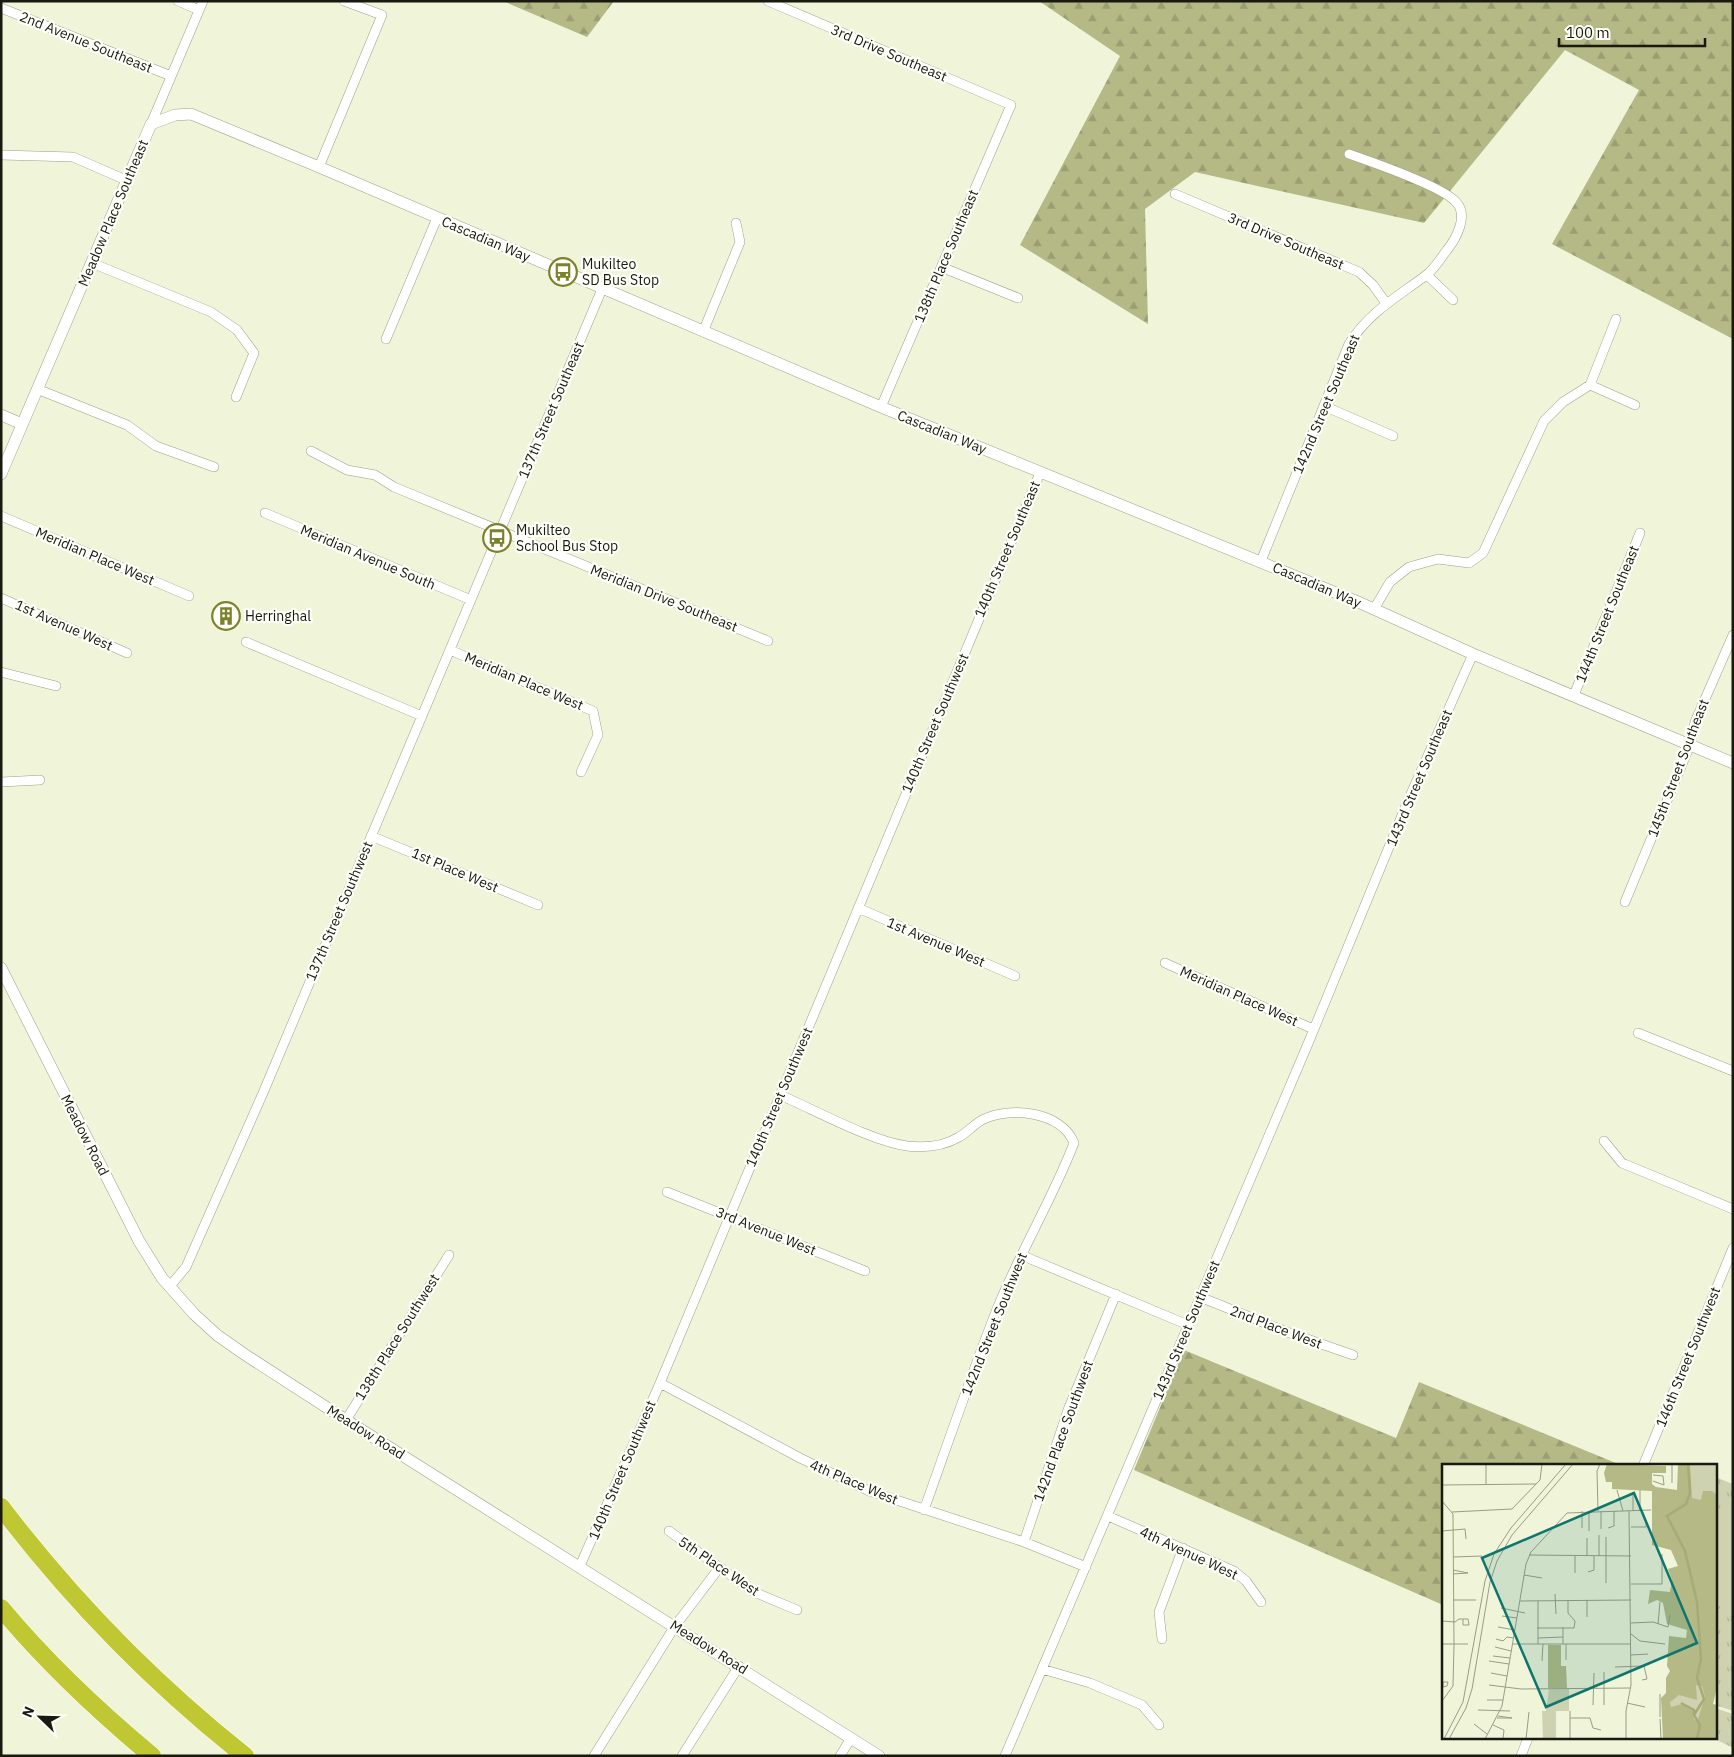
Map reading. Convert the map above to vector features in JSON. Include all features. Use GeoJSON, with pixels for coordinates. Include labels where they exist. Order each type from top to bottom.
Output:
{"type":"FeatureCollection","features":[{"type":"Feature","properties":{"kind":"highway"},"geometry":{"type":"LineString","coordinates":[[1,1507],[38,1554],[100,1624],[156,1679],[245,1756]]}},
{"type":"Feature","properties":{"kind":"highway"},"geometry":{"type":"LineString","coordinates":[[1,1608],[61,1674],[118,1728],[152,1756]]}},
{"type":"Feature","properties":{"kind":"street"},"geometry":{"type":"LineString","coordinates":[[178,1],[201,6]]}},
{"type":"Feature","properties":{"kind":"street"},"geometry":{"type":"LineString","coordinates":[[320,166],[382,14],[344,1]]}},
{"type":"Feature","properties":{"kind":"street","name":"3rd Drive Southeast"},"geometry":{"type":"LineString","coordinates":[[768,1],[1011,105]]}},
{"type":"Feature","properties":{"kind":"street","name":"Meadow Place Southeast"},"geometry":{"type":"LineString","coordinates":[[1,474],[201,6]]}},
{"type":"Feature","properties":{"kind":"street","name":"2nd Avenue Southeast"},"geometry":{"type":"LineString","coordinates":[[1,8],[171,76]]}},
{"type":"Feature","properties":{"kind":"street","name":"138th Place Southeast"},"geometry":{"type":"LineString","coordinates":[[881,407],[1011,105]]}},
{"type":"Feature","properties":{"kind":"street","name":"Cascadian Way"},"geometry":{"type":"LineString","coordinates":[[152,124],[175,115],[191,114],[320,166],[703,332],[1040,473],[1261,561],[1473,654],[1733,763]]}},
{"type":"Feature","properties":{"kind":"street","name":"142nd Street Southeast"},"geometry":{"type":"LineString","coordinates":[[1261,561],[1349,344],[1360,326],[1386,303],[1427,275],[1455,241],[1460,225],[1460,213],[1457,202],[1427,184],[1349,154]]}},
{"type":"Feature","properties":{"kind":"street"},"geometry":{"type":"LineString","coordinates":[[1,155],[73,157],[126,180]]}},
{"type":"Feature","properties":{"kind":"street","name":"3rd Drive Southeast"},"geometry":{"type":"LineString","coordinates":[[1175,194],[1360,272],[1373,285],[1386,303]]}},
{"type":"Feature","properties":{"kind":"street"},"geometry":{"type":"LineString","coordinates":[[386,339],[437,218]]}},
{"type":"Feature","properties":{"kind":"street"},"geometry":{"type":"LineString","coordinates":[[703,332],[740,242],[736,223]]}},
{"type":"Feature","properties":{"kind":"street"},"geometry":{"type":"LineString","coordinates":[[92,263],[211,312],[237,330],[254,354],[236,396]]}},
{"type":"Feature","properties":{"kind":"street"},"geometry":{"type":"LineString","coordinates":[[941,266],[1018,298]]}},
{"type":"Feature","properties":{"kind":"street"},"geometry":{"type":"LineString","coordinates":[[1427,275],[1453,300]]}},
{"type":"Feature","properties":{"kind":"street","name":"137th Street Southeast"},"geometry":{"type":"LineString","coordinates":[[500,530],[602,289]]}},
{"type":"Feature","properties":{"kind":"street"},"geometry":{"type":"LineString","coordinates":[[1374,609],[1390,582],[1409,567],[1438,559],[1469,563],[1483,553],[1544,422],[1563,402],[1590,385],[1616,319]]}},
{"type":"Feature","properties":{"kind":"street"},"geometry":{"type":"LineString","coordinates":[[1590,385],[1635,405]]}},
{"type":"Feature","properties":{"kind":"street"},"geometry":{"type":"LineString","coordinates":[[37,389],[127,425],[156,446],[214,467]]}},
{"type":"Feature","properties":{"kind":"street"},"geometry":{"type":"LineString","coordinates":[[1324,406],[1393,436]]}},
{"type":"Feature","properties":{"kind":"street"},"geometry":{"type":"LineString","coordinates":[[1,415],[22,424]]}},
{"type":"Feature","properties":{"kind":"street","name":"Meridian Drive Southeast"},"geometry":{"type":"LineString","coordinates":[[312,451],[347,470],[375,475],[394,487],[768,641]]}},
{"type":"Feature","properties":{"kind":"street","name":"140th Street Southeast"},"geometry":{"type":"LineString","coordinates":[[975,626],[1040,473]]}},
{"type":"Feature","properties":{"kind":"street","name":"Meridian Avenue South"},"geometry":{"type":"LineString","coordinates":[[265,513],[471,600]]}},
{"type":"Feature","properties":{"kind":"street","name":"Meridian Place West"},"geometry":{"type":"LineString","coordinates":[[1,516],[188,596]]}},
{"type":"Feature","properties":{"kind":"street","name":"137th Street Southwest"},"geometry":{"type":"LineString","coordinates":[[170,1286],[186,1267],[500,530]]}},
{"type":"Feature","properties":{"kind":"street","name":"144th Street Southeast"},"geometry":{"type":"LineString","coordinates":[[1574,695],[1640,533]]}},
{"type":"Feature","properties":{"kind":"street","name":"1st Avenue West"},"geometry":{"type":"LineString","coordinates":[[1,598],[127,653]]}},
{"type":"Feature","properties":{"kind":"street","name":"140th Street Southwest"},"geometry":{"type":"LineString","coordinates":[[580,1566],[660,1384],[975,626]]}},
{"type":"Feature","properties":{"kind":"street","name":"145th Street Southeast"},"geometry":{"type":"LineString","coordinates":[[1625,902],[1690,745],[1695,722],[1733,635]]}},
{"type":"Feature","properties":{"kind":"street"},"geometry":{"type":"LineString","coordinates":[[246,642],[422,716]]}},
{"type":"Feature","properties":{"kind":"street","name":"Meridian Place West"},"geometry":{"type":"LineString","coordinates":[[450,650],[593,711],[598,735],[581,772]]}},
{"type":"Feature","properties":{"kind":"street","name":"143rd Street Southeast"},"geometry":{"type":"LineString","coordinates":[[1366,903],[1473,654]]}},
{"type":"Feature","properties":{"kind":"street"},"geometry":{"type":"LineString","coordinates":[[1,672],[56,686]]}},
{"type":"Feature","properties":{"kind":"street"},"geometry":{"type":"LineString","coordinates":[[1,782],[40,780]]}},
{"type":"Feature","properties":{"kind":"street","name":"1st Place West"},"geometry":{"type":"LineString","coordinates":[[371,836],[538,905]]}},
{"type":"Feature","properties":{"kind":"street","name":"143rd Street Southwest"},"geometry":{"type":"LineString","coordinates":[[1005,1756],[1366,903]]}},
{"type":"Feature","properties":{"kind":"street","name":"1st Avenue West"},"geometry":{"type":"LineString","coordinates":[[858,908],[1015,976]]}},
{"type":"Feature","properties":{"kind":"street","name":"Meridian Place West"},"geometry":{"type":"LineString","coordinates":[[1165,964],[1313,1029]]}},
{"type":"Feature","properties":{"kind":"street","name":"Meadow Road"},"geometry":{"type":"LineString","coordinates":[[1,968],[135,1233],[170,1286],[194,1314],[218,1335],[346,1420],[676,1626],[879,1756]]}},
{"type":"Feature","properties":{"kind":"street"},"geometry":{"type":"LineString","coordinates":[[1638,1033],[1733,1071]]}},
{"type":"Feature","properties":{"kind":"street","name":"142nd Street Southwest"},"geometry":{"type":"LineString","coordinates":[[780,1095],[887,1142],[907,1146],[929,1147],[959,1138],[983,1119],[1012,1112],[1035,1114],[1061,1125],[1071,1134],[1074,1143],[1062,1176],[1020,1255],[997,1309],[924,1510]]}},
{"type":"Feature","properties":{"kind":"street"},"geometry":{"type":"LineString","coordinates":[[1604,1142],[1622,1163],[1733,1209]]}},
{"type":"Feature","properties":{"kind":"street","name":"3rd Avenue West"},"geometry":{"type":"LineString","coordinates":[[667,1192],[865,1271]]}},
{"type":"Feature","properties":{"kind":"street","name":"146th Street Southwest"},"geometry":{"type":"LineString","coordinates":[[1644,1464],[1733,1248]]}},
{"type":"Feature","properties":{"kind":"street","name":"138th Place Southwest"},"geometry":{"type":"LineString","coordinates":[[346,1420],[449,1255]]}},
{"type":"Feature","properties":{"kind":"street"},"geometry":{"type":"LineString","coordinates":[[1020,1255],[1188,1325]]}},
{"type":"Feature","properties":{"kind":"street","name":"142nd Place Southwest"},"geometry":{"type":"LineString","coordinates":[[1024,1542],[1068,1410],[1116,1294]]}},
{"type":"Feature","properties":{"kind":"street","name":"2nd Place West"},"geometry":{"type":"LineString","coordinates":[[1200,1297],[1287,1332],[1353,1355]]}},
{"type":"Feature","properties":{"kind":"street","name":"4th Place West"},"geometry":{"type":"LineString","coordinates":[[660,1384],[808,1462],[869,1491],[1024,1542],[1086,1567]]}},
{"type":"Feature","properties":{"kind":"street","name":"4th Avenue West"},"geometry":{"type":"LineString","coordinates":[[1108,1516],[1234,1572],[1246,1581],[1261,1602]]}},
{"type":"Feature","properties":{"kind":"street","name":"5th Place West"},"geometry":{"type":"LineString","coordinates":[[669,1531],[754,1592],[797,1610]]}},
{"type":"Feature","properties":{"kind":"street"},"geometry":{"type":"LineString","coordinates":[[1162,1638],[1159,1612],[1183,1548]]}},
{"type":"Feature","properties":{"kind":"street"},"geometry":{"type":"LineString","coordinates":[[594,1756],[676,1626],[719,1568]]}},
{"type":"Feature","properties":{"kind":"street"},"geometry":{"type":"LineString","coordinates":[[682,1756],[739,1666]]}},
{"type":"Feature","properties":{"kind":"street"},"geometry":{"type":"LineString","coordinates":[[1042,1669],[1090,1683],[1142,1705],[1159,1725]]}},
{"type":"Feature","properties":{"kind":"street"},"geometry":{"type":"LineString","coordinates":[[840,1756],[851,1738]]}},
{"type":"Feature","properties":{"kind":"street"},"geometry":{"type":"LineString","coordinates":[[1521,1756],[1527,1740]]}},
{"type":"Feature","properties":{"kind":"green space"},"geometry":{"type":"Polygon","coordinates":[[[503,1],[614,1],[587,37],[503,1]]]}},
{"type":"Feature","properties":{"kind":"green space"},"geometry":{"type":"Polygon","coordinates":[[[1039,1],[1733,1],[1733,339],[1552,244],[1639,90],[1565,50],[1424,223],[1195,172],[1145,209],[1148,324],[1020,245],[1120,56],[1039,1]]]}},
{"type":"Feature","properties":{"kind":"green space"},"geometry":{"type":"Polygon","coordinates":[[[1184,1350],[1396,1438],[1419,1382],[1618,1464],[1442,1464],[1442,1605],[1134,1470],[1184,1350]]]}},
{"type":"Feature","properties":{"kind":"green space"},"geometry":{"type":"Polygon","coordinates":[[[1716,1477],[1733,1484],[1733,1711],[1716,1705],[1716,1477]]]}},
{"type":"Feature","properties":{"kind":"green space"},"geometry":{"type":"Polygon","coordinates":[[[1716,1507],[1733,1514],[1733,1612],[1716,1604],[1716,1507]]]}},
{"type":"Feature","properties":{"kind":"green space"},"geometry":{"type":"Polygon","coordinates":[[[1716,1708],[1733,1714],[1733,1748],[1716,1740],[1716,1708]]]}},
{"type":"Feature","properties":{"kind":"place","name":"Mukilteo SD Bus Stop"},"geometry":{"type":"Point","coordinates":[563,272]}},
{"type":"Feature","properties":{"kind":"place","name":"Mukilteo School Bus Stop"},"geometry":{"type":"Point","coordinates":[497,538]}},
{"type":"Feature","properties":{"kind":"place","name":"Herringhal"},"geometry":{"type":"Point","coordinates":[226,616]}}]}
